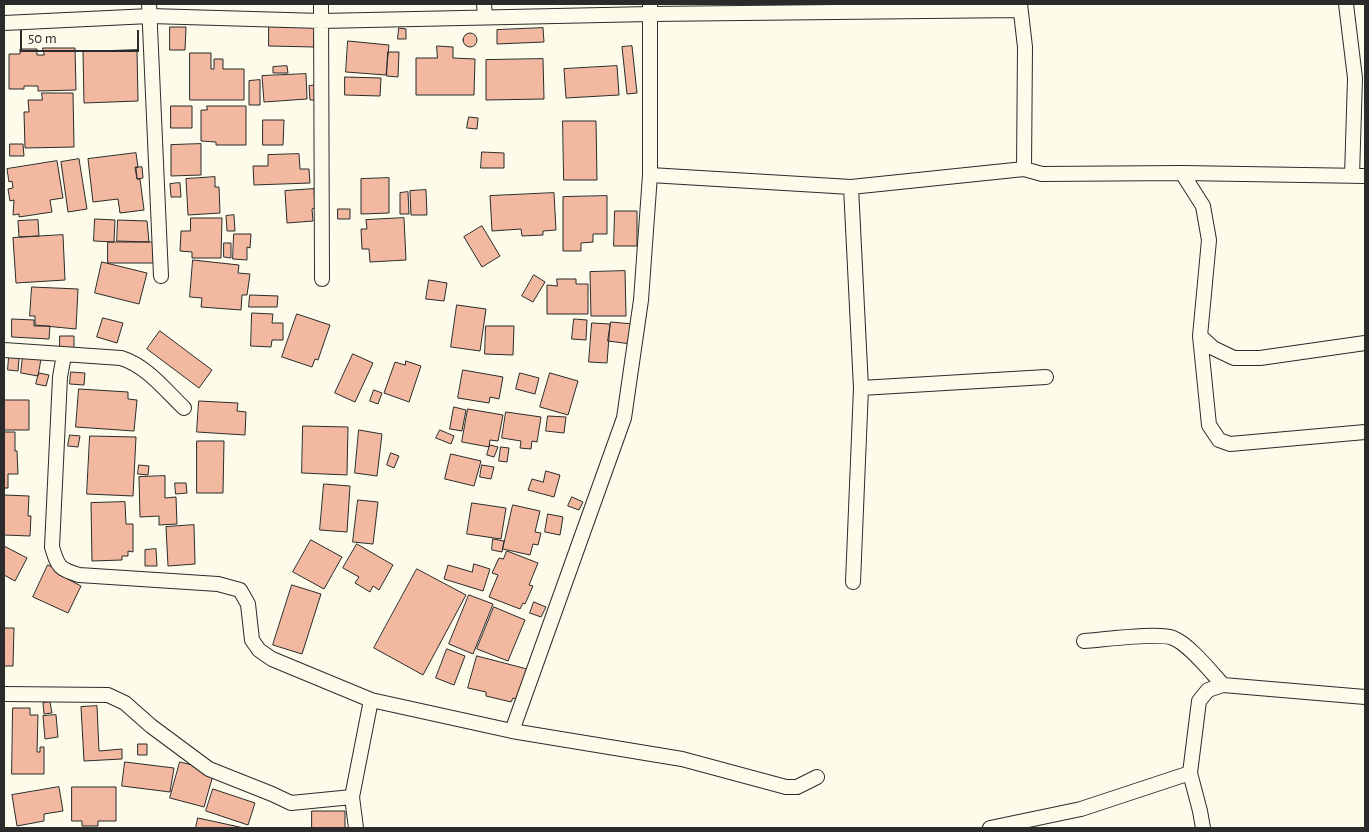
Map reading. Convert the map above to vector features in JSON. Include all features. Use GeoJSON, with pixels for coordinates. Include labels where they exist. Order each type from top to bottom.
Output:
{"type":"FeatureCollection","features":[{"type":"Feature","properties":{"kind":"street"},"geometry":{"type":"LineString","coordinates":[[321,4],[322,279]]}},
{"type":"Feature","properties":{"kind":"street"},"geometry":{"type":"LineString","coordinates":[[650,175],[851,187],[1024,169],[1042,174],[1182,173],[1359,176],[1354,78],[1346,4]]}},
{"type":"Feature","properties":{"kind":"street"},"geometry":{"type":"LineString","coordinates":[[4,23],[149,10],[321,21],[485,10],[1020,7],[1025,48],[1024,169]]}},
{"type":"Feature","properties":{"kind":"street"},"geometry":{"type":"LineString","coordinates":[[512,731],[624,418],[641,300],[650,175],[650,9]]}},
{"type":"Feature","properties":{"kind":"street"},"geometry":{"type":"LineString","coordinates":[[149,10],[161,276]]}},
{"type":"Feature","properties":{"kind":"street"},"geometry":{"type":"LineString","coordinates":[[1182,173],[1203,206],[1209,240],[1200,336],[1209,425],[1219,440],[1230,444],[1365,432]]}},
{"type":"Feature","properties":{"kind":"street"},"geometry":{"type":"LineString","coordinates":[[851,187],[861,388],[853,582]]}},
{"type":"Feature","properties":{"kind":"street"},"geometry":{"type":"LineString","coordinates":[[1200,336],[1214,348],[1234,358],[1260,358],[1365,343]]}},
{"type":"Feature","properties":{"kind":"street"},"geometry":{"type":"LineString","coordinates":[[4,350],[122,358],[134,362],[143,368],[184,408]]}},
{"type":"Feature","properties":{"kind":"street"},"geometry":{"type":"LineString","coordinates":[[64,355],[60,377],[52,547],[57,562],[64,571],[79,575],[218,584],[240,590],[248,604],[252,640],[260,650],[272,659],[371,700],[512,731],[682,759],[786,787],[797,787],[817,777]]}},
{"type":"Feature","properties":{"kind":"street"},"geometry":{"type":"LineString","coordinates":[[861,388],[1046,377]]}},
{"type":"Feature","properties":{"kind":"street"},"geometry":{"type":"LineString","coordinates":[[1084,641],[1155,636],[1172,637],[1183,644],[1223,685]]}},
{"type":"Feature","properties":{"kind":"street"},"geometry":{"type":"LineString","coordinates":[[1203,828],[1190,773],[1199,701],[1208,690],[1223,685],[1365,697]]}},
{"type":"Feature","properties":{"kind":"street"},"geometry":{"type":"LineString","coordinates":[[4,694],[108,695],[125,703],[151,726],[208,769],[292,803],[352,797]]}},
{"type":"Feature","properties":{"kind":"street"},"geometry":{"type":"LineString","coordinates":[[356,828],[352,797],[371,700]]}},
{"type":"Feature","properties":{"kind":"street"},"geometry":{"type":"LineString","coordinates":[[990,828],[1081,809],[1190,773]]}},
{"type":"Feature","properties":{"kind":"building"},"geometry":{"type":"Polygon","coordinates":[[[269,24],[315,25],[314,47],[269,46],[269,24]]]}},
{"type":"Feature","properties":{"kind":"building"},"geometry":{"type":"Polygon","coordinates":[[[170,27],[186,27],[185,50],[170,50],[170,27]]]}},
{"type":"Feature","properties":{"kind":"building"},"geometry":{"type":"Polygon","coordinates":[[[399,28],[406,29],[406,39],[398,39],[399,28]]]}},
{"type":"Feature","properties":{"kind":"building"},"geometry":{"type":"Polygon","coordinates":[[[543,28],[544,42],[497,44],[497,30],[543,28]]]}},
{"type":"Feature","properties":{"kind":"building"},"geometry":{"type":"Polygon","coordinates":[[[470,33],[475,35],[477,40],[475,45],[470,47],[465,45],[463,40],[465,35],[470,33]]]}},
{"type":"Feature","properties":{"kind":"building"},"geometry":{"type":"Polygon","coordinates":[[[348,41],[389,45],[386,75],[346,72],[348,41]]]}},
{"type":"Feature","properties":{"kind":"building"},"geometry":{"type":"Polygon","coordinates":[[[437,46],[453,47],[453,58],[475,59],[474,95],[416,95],[416,58],[437,58],[437,46]]]}},
{"type":"Feature","properties":{"kind":"building"},"geometry":{"type":"Polygon","coordinates":[[[632,46],[637,93],[627,94],[622,47],[632,46]]]}},
{"type":"Feature","properties":{"kind":"building"},"geometry":{"type":"Polygon","coordinates":[[[43,48],[75,48],[76,90],[38,91],[38,86],[24,86],[24,89],[9,89],[9,54],[20,54],[20,49],[37,49],[37,55],[44,55],[43,48]]]}},
{"type":"Feature","properties":{"kind":"building"},"geometry":{"type":"Polygon","coordinates":[[[137,50],[138,101],[84,103],[83,52],[137,50]]]}},
{"type":"Feature","properties":{"kind":"building"},"geometry":{"type":"Polygon","coordinates":[[[388,52],[399,52],[398,77],[387,76],[388,52]]]}},
{"type":"Feature","properties":{"kind":"building"},"geometry":{"type":"Polygon","coordinates":[[[190,53],[211,53],[211,69],[214,69],[214,59],[223,59],[223,69],[244,69],[244,100],[190,100],[190,53]]]}},
{"type":"Feature","properties":{"kind":"building"},"geometry":{"type":"Polygon","coordinates":[[[543,59],[544,99],[486,100],[486,60],[543,59]]]}},
{"type":"Feature","properties":{"kind":"building"},"geometry":{"type":"Polygon","coordinates":[[[287,66],[288,73],[273,73],[273,67],[287,66]]]}},
{"type":"Feature","properties":{"kind":"building"},"geometry":{"type":"Polygon","coordinates":[[[617,66],[619,95],[566,98],[564,69],[617,66]]]}},
{"type":"Feature","properties":{"kind":"building"},"geometry":{"type":"Polygon","coordinates":[[[306,74],[307,99],[264,102],[262,76],[306,74]]]}},
{"type":"Feature","properties":{"kind":"building"},"geometry":{"type":"Polygon","coordinates":[[[345,77],[381,78],[380,96],[345,95],[345,77]]]}},
{"type":"Feature","properties":{"kind":"building"},"geometry":{"type":"Polygon","coordinates":[[[260,80],[260,105],[249,105],[249,81],[260,80]]]}},
{"type":"Feature","properties":{"kind":"building"},"geometry":{"type":"Polygon","coordinates":[[[318,85],[318,100],[310,100],[309,86],[318,85]]]}},
{"type":"Feature","properties":{"kind":"building"},"geometry":{"type":"Polygon","coordinates":[[[42,93],[73,93],[74,147],[25,148],[24,112],[29,112],[28,100],[42,100],[42,93]]]}},
{"type":"Feature","properties":{"kind":"building"},"geometry":{"type":"Polygon","coordinates":[[[171,106],[192,106],[192,128],[171,128],[171,106]]]}},
{"type":"Feature","properties":{"kind":"building"},"geometry":{"type":"Polygon","coordinates":[[[207,106],[246,106],[246,145],[216,145],[216,142],[201,141],[201,110],[207,110],[207,106]]]}},
{"type":"Feature","properties":{"kind":"building"},"geometry":{"type":"Polygon","coordinates":[[[469,117],[478,118],[477,129],[467,128],[469,117]]]}},
{"type":"Feature","properties":{"kind":"building"},"geometry":{"type":"Polygon","coordinates":[[[263,120],[284,120],[283,145],[263,145],[263,120]]]}},
{"type":"Feature","properties":{"kind":"building"},"geometry":{"type":"Polygon","coordinates":[[[563,121],[596,121],[597,180],[564,180],[563,121]]]}},
{"type":"Feature","properties":{"kind":"building"},"geometry":{"type":"Polygon","coordinates":[[[10,144],[23,144],[24,156],[10,156],[10,144]]]}},
{"type":"Feature","properties":{"kind":"building"},"geometry":{"type":"Polygon","coordinates":[[[201,144],[201,175],[171,176],[171,145],[201,144]]]}},
{"type":"Feature","properties":{"kind":"building"},"geometry":{"type":"Polygon","coordinates":[[[482,152],[504,153],[504,168],[481,168],[482,152]]]}},
{"type":"Feature","properties":{"kind":"building"},"geometry":{"type":"Polygon","coordinates":[[[136,153],[138,167],[135,167],[137,179],[140,179],[144,210],[120,213],[118,199],[93,202],[88,159],[136,153]]]}},
{"type":"Feature","properties":{"kind":"building"},"geometry":{"type":"Polygon","coordinates":[[[299,154],[300,169],[309,169],[310,183],[254,185],[253,166],[268,166],[268,155],[299,154]]]}},
{"type":"Feature","properties":{"kind":"building"},"geometry":{"type":"Polygon","coordinates":[[[79,159],[87,209],[68,212],[61,162],[79,159]]]}},
{"type":"Feature","properties":{"kind":"building"},"geometry":{"type":"Polygon","coordinates":[[[57,161],[63,198],[50,200],[52,212],[19,217],[19,214],[13,215],[14,200],[10,201],[8,189],[13,188],[12,181],[9,182],[7,169],[57,161]]]}},
{"type":"Feature","properties":{"kind":"building"},"geometry":{"type":"Polygon","coordinates":[[[142,167],[143,178],[137,179],[136,168],[142,167]]]}},
{"type":"Feature","properties":{"kind":"building"},"geometry":{"type":"Polygon","coordinates":[[[215,177],[215,187],[219,187],[220,213],[188,215],[186,179],[215,177]]]}},
{"type":"Feature","properties":{"kind":"building"},"geometry":{"type":"Polygon","coordinates":[[[389,178],[389,213],[361,214],[361,179],[389,178]]]}},
{"type":"Feature","properties":{"kind":"building"},"geometry":{"type":"Polygon","coordinates":[[[180,183],[181,197],[171,197],[170,184],[180,183]]]}},
{"type":"Feature","properties":{"kind":"building"},"geometry":{"type":"Polygon","coordinates":[[[314,189],[315,208],[312,209],[313,221],[287,223],[285,191],[314,189]]]}},
{"type":"Feature","properties":{"kind":"building"},"geometry":{"type":"Polygon","coordinates":[[[426,190],[427,215],[411,215],[410,191],[426,190]]]}},
{"type":"Feature","properties":{"kind":"building"},"geometry":{"type":"Polygon","coordinates":[[[408,192],[409,214],[400,214],[400,193],[408,192]]]}},
{"type":"Feature","properties":{"kind":"building"},"geometry":{"type":"Polygon","coordinates":[[[554,193],[556,230],[543,231],[543,235],[522,236],[521,229],[492,231],[490,196],[554,193]]]}},
{"type":"Feature","properties":{"kind":"building"},"geometry":{"type":"Polygon","coordinates":[[[607,196],[607,234],[593,234],[593,242],[581,243],[581,251],[563,251],[563,197],[607,196]]]}},
{"type":"Feature","properties":{"kind":"building"},"geometry":{"type":"Polygon","coordinates":[[[338,209],[350,209],[350,219],[338,219],[338,209]]]}},
{"type":"Feature","properties":{"kind":"building"},"geometry":{"type":"Polygon","coordinates":[[[615,211],[637,211],[637,246],[614,246],[615,211]]]}},
{"type":"Feature","properties":{"kind":"building"},"geometry":{"type":"Polygon","coordinates":[[[234,215],[235,231],[227,231],[226,216],[234,215]]]}},
{"type":"Feature","properties":{"kind":"building"},"geometry":{"type":"Polygon","coordinates":[[[191,218],[222,218],[221,258],[192,258],[192,252],[180,251],[181,231],[190,231],[191,218]]]}},
{"type":"Feature","properties":{"kind":"building"},"geometry":{"type":"Polygon","coordinates":[[[404,218],[406,260],[370,262],[369,249],[362,249],[361,229],[367,229],[366,220],[404,218]]]}},
{"type":"Feature","properties":{"kind":"building"},"geometry":{"type":"Polygon","coordinates":[[[95,219],[115,220],[114,242],[94,241],[95,219]]]}},
{"type":"Feature","properties":{"kind":"building"},"geometry":{"type":"Polygon","coordinates":[[[38,220],[39,236],[19,237],[18,221],[38,220]]]}},
{"type":"Feature","properties":{"kind":"building"},"geometry":{"type":"Polygon","coordinates":[[[118,220],[147,221],[149,242],[117,241],[118,220]]]}},
{"type":"Feature","properties":{"kind":"building"},"geometry":{"type":"Polygon","coordinates":[[[482,226],[500,256],[482,267],[464,237],[482,226]]]}},
{"type":"Feature","properties":{"kind":"building"},"geometry":{"type":"Polygon","coordinates":[[[234,234],[251,234],[250,248],[247,247],[247,260],[233,259],[234,234]]]}},
{"type":"Feature","properties":{"kind":"building"},"geometry":{"type":"Polygon","coordinates":[[[63,235],[65,280],[16,283],[13,238],[63,235]]]}},
{"type":"Feature","properties":{"kind":"building"},"geometry":{"type":"Polygon","coordinates":[[[108,242],[156,242],[155,263],[108,263],[108,242]]]}},
{"type":"Feature","properties":{"kind":"building"},"geometry":{"type":"Polygon","coordinates":[[[224,243],[231,243],[231,258],[224,257],[224,243]]]}},
{"type":"Feature","properties":{"kind":"building"},"geometry":{"type":"Polygon","coordinates":[[[193,260],[239,265],[238,273],[250,274],[247,295],[242,295],[241,310],[201,307],[202,298],[190,297],[193,260]]]}},
{"type":"Feature","properties":{"kind":"building"},"geometry":{"type":"Polygon","coordinates":[[[102,262],[147,273],[139,304],[95,293],[102,262]]]}},
{"type":"Feature","properties":{"kind":"building"},"geometry":{"type":"Polygon","coordinates":[[[625,271],[626,316],[591,316],[590,272],[625,271]]]}},
{"type":"Feature","properties":{"kind":"building"},"geometry":{"type":"Polygon","coordinates":[[[534,275],[545,282],[533,302],[522,296],[534,275]]]}},
{"type":"Feature","properties":{"kind":"building"},"geometry":{"type":"Polygon","coordinates":[[[557,279],[576,279],[576,284],[588,284],[588,314],[547,314],[547,285],[557,286],[557,279]]]}},
{"type":"Feature","properties":{"kind":"building"},"geometry":{"type":"Polygon","coordinates":[[[429,280],[447,283],[444,301],[426,299],[429,280]]]}},
{"type":"Feature","properties":{"kind":"building"},"geometry":{"type":"Polygon","coordinates":[[[32,287],[78,289],[76,329],[35,325],[35,316],[30,316],[32,287]]]}},
{"type":"Feature","properties":{"kind":"building"},"geometry":{"type":"Polygon","coordinates":[[[250,295],[278,296],[277,307],[249,307],[250,295]]]}},
{"type":"Feature","properties":{"kind":"building"},"geometry":{"type":"Polygon","coordinates":[[[457,305],[486,309],[480,351],[451,347],[457,305]]]}},
{"type":"Feature","properties":{"kind":"building"},"geometry":{"type":"Polygon","coordinates":[[[252,313],[273,314],[272,323],[283,323],[283,340],[272,340],[271,347],[251,346],[252,313]]]}},
{"type":"Feature","properties":{"kind":"building"},"geometry":{"type":"Polygon","coordinates":[[[297,314],[330,325],[318,360],[315,359],[312,367],[282,357],[297,314]]]}},
{"type":"Feature","properties":{"kind":"building"},"geometry":{"type":"Polygon","coordinates":[[[103,318],[123,323],[117,343],[97,337],[103,318]]]}},
{"type":"Feature","properties":{"kind":"building"},"geometry":{"type":"Polygon","coordinates":[[[12,319],[34,320],[34,326],[50,326],[49,339],[12,337],[12,319]]]}},
{"type":"Feature","properties":{"kind":"building"},"geometry":{"type":"Polygon","coordinates":[[[574,319],[587,320],[586,340],[572,339],[574,319]]]}},
{"type":"Feature","properties":{"kind":"building"},"geometry":{"type":"Polygon","coordinates":[[[611,322],[633,324],[631,344],[608,341],[611,322]]]}},
{"type":"Feature","properties":{"kind":"building"},"geometry":{"type":"Polygon","coordinates":[[[592,323],[610,324],[607,363],[589,362],[592,323]]]}},
{"type":"Feature","properties":{"kind":"building"},"geometry":{"type":"Polygon","coordinates":[[[486,326],[514,326],[513,355],[485,354],[486,326]]]}},
{"type":"Feature","properties":{"kind":"building"},"geometry":{"type":"Polygon","coordinates":[[[160,331],[212,370],[199,388],[147,349],[160,331]]]}},
{"type":"Feature","properties":{"kind":"building"},"geometry":{"type":"Polygon","coordinates":[[[60,336],[74,336],[74,348],[60,348],[60,336]]]}},
{"type":"Feature","properties":{"kind":"building"},"geometry":{"type":"Polygon","coordinates":[[[353,354],[373,363],[355,402],[335,393],[353,354]]]}},
{"type":"Feature","properties":{"kind":"building"},"geometry":{"type":"Polygon","coordinates":[[[23,356],[41,359],[38,376],[21,373],[23,356]]]}},
{"type":"Feature","properties":{"kind":"building"},"geometry":{"type":"Polygon","coordinates":[[[9,357],[19,358],[18,371],[8,370],[9,357]]]}},
{"type":"Feature","properties":{"kind":"building"},"geometry":{"type":"Polygon","coordinates":[[[406,361],[421,366],[409,402],[384,393],[395,362],[405,365],[406,361]]]}},
{"type":"Feature","properties":{"kind":"building"},"geometry":{"type":"Polygon","coordinates":[[[463,370],[503,377],[499,399],[490,397],[489,403],[458,398],[463,370]]]}},
{"type":"Feature","properties":{"kind":"building"},"geometry":{"type":"Polygon","coordinates":[[[71,372],[85,373],[84,385],[70,384],[71,372]]]}},
{"type":"Feature","properties":{"kind":"building"},"geometry":{"type":"Polygon","coordinates":[[[39,373],[49,375],[46,386],[36,384],[39,373]]]}},
{"type":"Feature","properties":{"kind":"building"},"geometry":{"type":"Polygon","coordinates":[[[520,373],[539,378],[535,394],[516,389],[520,373]]]}},
{"type":"Feature","properties":{"kind":"building"},"geometry":{"type":"Polygon","coordinates":[[[550,373],[578,381],[568,415],[540,407],[550,373]]]}},
{"type":"Feature","properties":{"kind":"building"},"geometry":{"type":"Polygon","coordinates":[[[79,389],[128,392],[128,399],[137,400],[134,431],[76,427],[79,389]]]}},
{"type":"Feature","properties":{"kind":"building"},"geometry":{"type":"Polygon","coordinates":[[[374,390],[382,393],[378,404],[370,401],[374,390]]]}},
{"type":"Feature","properties":{"kind":"building"},"geometry":{"type":"Polygon","coordinates":[[[4,400],[29,400],[29,430],[4,430],[4,400]]]}},
{"type":"Feature","properties":{"kind":"building"},"geometry":{"type":"Polygon","coordinates":[[[199,401],[238,403],[237,411],[246,412],[245,435],[197,432],[199,401]]]}},
{"type":"Feature","properties":{"kind":"building"},"geometry":{"type":"Polygon","coordinates":[[[454,407],[466,410],[462,431],[450,429],[454,407]]]}},
{"type":"Feature","properties":{"kind":"building"},"geometry":{"type":"Polygon","coordinates":[[[468,409],[503,415],[498,441],[490,440],[489,447],[462,442],[468,409]]]}},
{"type":"Feature","properties":{"kind":"building"},"geometry":{"type":"Polygon","coordinates":[[[506,412],[541,417],[537,442],[532,441],[531,449],[520,448],[521,441],[502,438],[506,412]]]}},
{"type":"Feature","properties":{"kind":"building"},"geometry":{"type":"Polygon","coordinates":[[[548,416],[566,417],[564,433],[546,431],[548,416]]]}},
{"type":"Feature","properties":{"kind":"building"},"geometry":{"type":"Polygon","coordinates":[[[303,426],[348,427],[347,475],[302,473],[303,426]]]}},
{"type":"Feature","properties":{"kind":"building"},"geometry":{"type":"Polygon","coordinates":[[[359,430],[382,434],[377,476],[355,473],[359,430]]]}},
{"type":"Feature","properties":{"kind":"building"},"geometry":{"type":"Polygon","coordinates":[[[440,430],[454,436],[451,444],[436,438],[440,430]]]}},
{"type":"Feature","properties":{"kind":"building"},"geometry":{"type":"Polygon","coordinates":[[[4,432],[15,432],[15,451],[17,451],[18,474],[8,474],[8,488],[4,488],[4,432]]]}},
{"type":"Feature","properties":{"kind":"building"},"geometry":{"type":"Polygon","coordinates":[[[70,435],[80,436],[78,447],[68,446],[70,435]]]}},
{"type":"Feature","properties":{"kind":"building"},"geometry":{"type":"Polygon","coordinates":[[[90,436],[136,437],[133,496],[87,494],[90,436]]]}},
{"type":"Feature","properties":{"kind":"building"},"geometry":{"type":"Polygon","coordinates":[[[197,441],[224,441],[223,493],[197,493],[197,441]]]}},
{"type":"Feature","properties":{"kind":"building"},"geometry":{"type":"Polygon","coordinates":[[[490,445],[498,447],[494,457],[487,455],[490,445]]]}},
{"type":"Feature","properties":{"kind":"building"},"geometry":{"type":"Polygon","coordinates":[[[501,447],[509,448],[507,462],[499,461],[501,447]]]}},
{"type":"Feature","properties":{"kind":"building"},"geometry":{"type":"Polygon","coordinates":[[[391,453],[399,456],[394,468],[387,465],[391,453]]]}},
{"type":"Feature","properties":{"kind":"building"},"geometry":{"type":"Polygon","coordinates":[[[451,454],[481,461],[474,486],[445,479],[451,454]]]}},
{"type":"Feature","properties":{"kind":"building"},"geometry":{"type":"Polygon","coordinates":[[[139,465],[149,466],[148,475],[138,474],[139,465]]]}},
{"type":"Feature","properties":{"kind":"building"},"geometry":{"type":"Polygon","coordinates":[[[482,465],[494,467],[491,479],[480,477],[482,465]]]}},
{"type":"Feature","properties":{"kind":"building"},"geometry":{"type":"Polygon","coordinates":[[[546,471],[560,475],[554,497],[528,490],[532,479],[543,482],[546,471]]]}},
{"type":"Feature","properties":{"kind":"building"},"geometry":{"type":"Polygon","coordinates":[[[165,476],[165,498],[176,497],[177,524],[159,525],[159,516],[140,517],[139,477],[165,476]]]}},
{"type":"Feature","properties":{"kind":"building"},"geometry":{"type":"Polygon","coordinates":[[[175,483],[186,483],[187,493],[176,494],[175,483]]]}},
{"type":"Feature","properties":{"kind":"building"},"geometry":{"type":"Polygon","coordinates":[[[324,484],[350,486],[347,532],[320,530],[324,484]]]}},
{"type":"Feature","properties":{"kind":"building"},"geometry":{"type":"Polygon","coordinates":[[[4,495],[29,496],[30,536],[4,535],[4,495]]]}},
{"type":"Feature","properties":{"kind":"building"},"geometry":{"type":"Polygon","coordinates":[[[572,497],[583,502],[579,510],[568,506],[572,497]]]}},
{"type":"Feature","properties":{"kind":"building"},"geometry":{"type":"Polygon","coordinates":[[[358,500],[378,502],[373,544],[353,542],[358,500]]]}},
{"type":"Feature","properties":{"kind":"building"},"geometry":{"type":"Polygon","coordinates":[[[125,502],[126,524],[133,524],[133,552],[128,551],[128,556],[122,556],[122,560],[92,561],[91,503],[125,502]]]}},
{"type":"Feature","properties":{"kind":"building"},"geometry":{"type":"Polygon","coordinates":[[[472,503],[506,508],[501,539],[467,534],[472,503]]]}},
{"type":"Feature","properties":{"kind":"building"},"geometry":{"type":"Polygon","coordinates":[[[513,505],[540,511],[535,532],[541,533],[538,545],[533,544],[530,555],[503,549],[513,505]]]}},
{"type":"Feature","properties":{"kind":"building"},"geometry":{"type":"Polygon","coordinates":[[[548,514],[563,517],[560,535],[545,532],[548,514]]]}},
{"type":"Feature","properties":{"kind":"building"},"geometry":{"type":"Polygon","coordinates":[[[194,525],[195,564],[168,566],[166,527],[194,525]]]}},
{"type":"Feature","properties":{"kind":"building"},"geometry":{"type":"Polygon","coordinates":[[[493,539],[504,541],[502,552],[492,550],[493,539]]]}},
{"type":"Feature","properties":{"kind":"building"},"geometry":{"type":"Polygon","coordinates":[[[311,540],[342,557],[324,589],[293,572],[311,540]]]}},
{"type":"Feature","properties":{"kind":"building"},"geometry":{"type":"Polygon","coordinates":[[[357,544],[393,565],[379,590],[373,586],[370,592],[355,583],[359,577],[343,568],[357,544]]]}},
{"type":"Feature","properties":{"kind":"building"},"geometry":{"type":"Polygon","coordinates":[[[4,546],[27,558],[15,581],[4,575],[4,546]]]}},
{"type":"Feature","properties":{"kind":"building"},"geometry":{"type":"Polygon","coordinates":[[[156,549],[157,566],[145,566],[145,550],[156,549]]]}},
{"type":"Feature","properties":{"kind":"building"},"geometry":{"type":"Polygon","coordinates":[[[507,551],[538,563],[529,585],[533,586],[525,604],[523,603],[520,609],[489,597],[498,575],[492,573],[499,558],[503,559],[507,551]]]}},
{"type":"Feature","properties":{"kind":"building"},"geometry":{"type":"Polygon","coordinates":[[[474,564],[490,569],[483,591],[444,579],[448,565],[472,572],[474,564]]]}},
{"type":"Feature","properties":{"kind":"building"},"geometry":{"type":"Polygon","coordinates":[[[48,565],[60,571],[58,574],[81,586],[68,613],[33,597],[48,565]]]}},
{"type":"Feature","properties":{"kind":"building"},"geometry":{"type":"Polygon","coordinates":[[[417,569],[466,595],[423,675],[374,648],[417,569]]]}},
{"type":"Feature","properties":{"kind":"building"},"geometry":{"type":"Polygon","coordinates":[[[292,585],[321,594],[302,654],[273,645],[292,585]]]}},
{"type":"Feature","properties":{"kind":"building"},"geometry":{"type":"Polygon","coordinates":[[[469,595],[493,604],[473,654],[449,644],[469,595]]]}},
{"type":"Feature","properties":{"kind":"building"},"geometry":{"type":"Polygon","coordinates":[[[534,602],[546,607],[541,617],[530,613],[534,602]]]}},
{"type":"Feature","properties":{"kind":"building"},"geometry":{"type":"Polygon","coordinates":[[[494,607],[525,620],[508,661],[477,649],[494,607]]]}},
{"type":"Feature","properties":{"kind":"building"},"geometry":{"type":"Polygon","coordinates":[[[4,628],[14,628],[13,666],[4,666],[4,628]]]}},
{"type":"Feature","properties":{"kind":"building"},"geometry":{"type":"Polygon","coordinates":[[[447,649],[465,656],[454,685],[436,678],[447,649]]]}},
{"type":"Feature","properties":{"kind":"building"},"geometry":{"type":"Polygon","coordinates":[[[477,656],[531,670],[522,701],[513,698],[511,702],[486,696],[486,692],[468,688],[477,656]]]}},
{"type":"Feature","properties":{"kind":"building"},"geometry":{"type":"Polygon","coordinates":[[[50,702],[52,713],[44,714],[43,703],[50,702]]]}},
{"type":"Feature","properties":{"kind":"building"},"geometry":{"type":"Polygon","coordinates":[[[97,706],[99,751],[122,749],[122,759],[84,761],[81,707],[97,706]]]}},
{"type":"Feature","properties":{"kind":"building"},"geometry":{"type":"Polygon","coordinates":[[[13,708],[30,708],[30,715],[38,715],[37,752],[40,752],[40,747],[44,747],[44,774],[12,774],[13,708]]]}},
{"type":"Feature","properties":{"kind":"building"},"geometry":{"type":"Polygon","coordinates":[[[56,715],[58,737],[45,739],[43,716],[56,715]]]}},
{"type":"Feature","properties":{"kind":"building"},"geometry":{"type":"Polygon","coordinates":[[[138,744],[147,744],[147,755],[138,755],[138,744]]]}},
{"type":"Feature","properties":{"kind":"building"},"geometry":{"type":"Polygon","coordinates":[[[125,762],[174,768],[170,792],[122,786],[125,762]]]}},
{"type":"Feature","properties":{"kind":"building"},"geometry":{"type":"Polygon","coordinates":[[[180,762],[200,767],[199,771],[213,775],[204,807],[170,798],[180,762]]]}},
{"type":"Feature","properties":{"kind":"building"},"geometry":{"type":"Polygon","coordinates":[[[59,787],[63,811],[44,814],[44,821],[17,826],[12,795],[59,787]]]}},
{"type":"Feature","properties":{"kind":"building"},"geometry":{"type":"Polygon","coordinates":[[[72,787],[116,787],[116,821],[98,821],[98,826],[82,826],[82,821],[72,821],[72,787]]]}},
{"type":"Feature","properties":{"kind":"building"},"geometry":{"type":"Polygon","coordinates":[[[213,789],[255,803],[248,825],[206,811],[213,789]]]}},
{"type":"Feature","properties":{"kind":"building"},"geometry":{"type":"Polygon","coordinates":[[[312,811],[345,811],[345,828],[312,828],[312,811]]]}},
{"type":"Feature","properties":{"kind":"building"},"geometry":{"type":"Polygon","coordinates":[[[198,818],[244,828],[196,828],[198,818]]]}}]}
